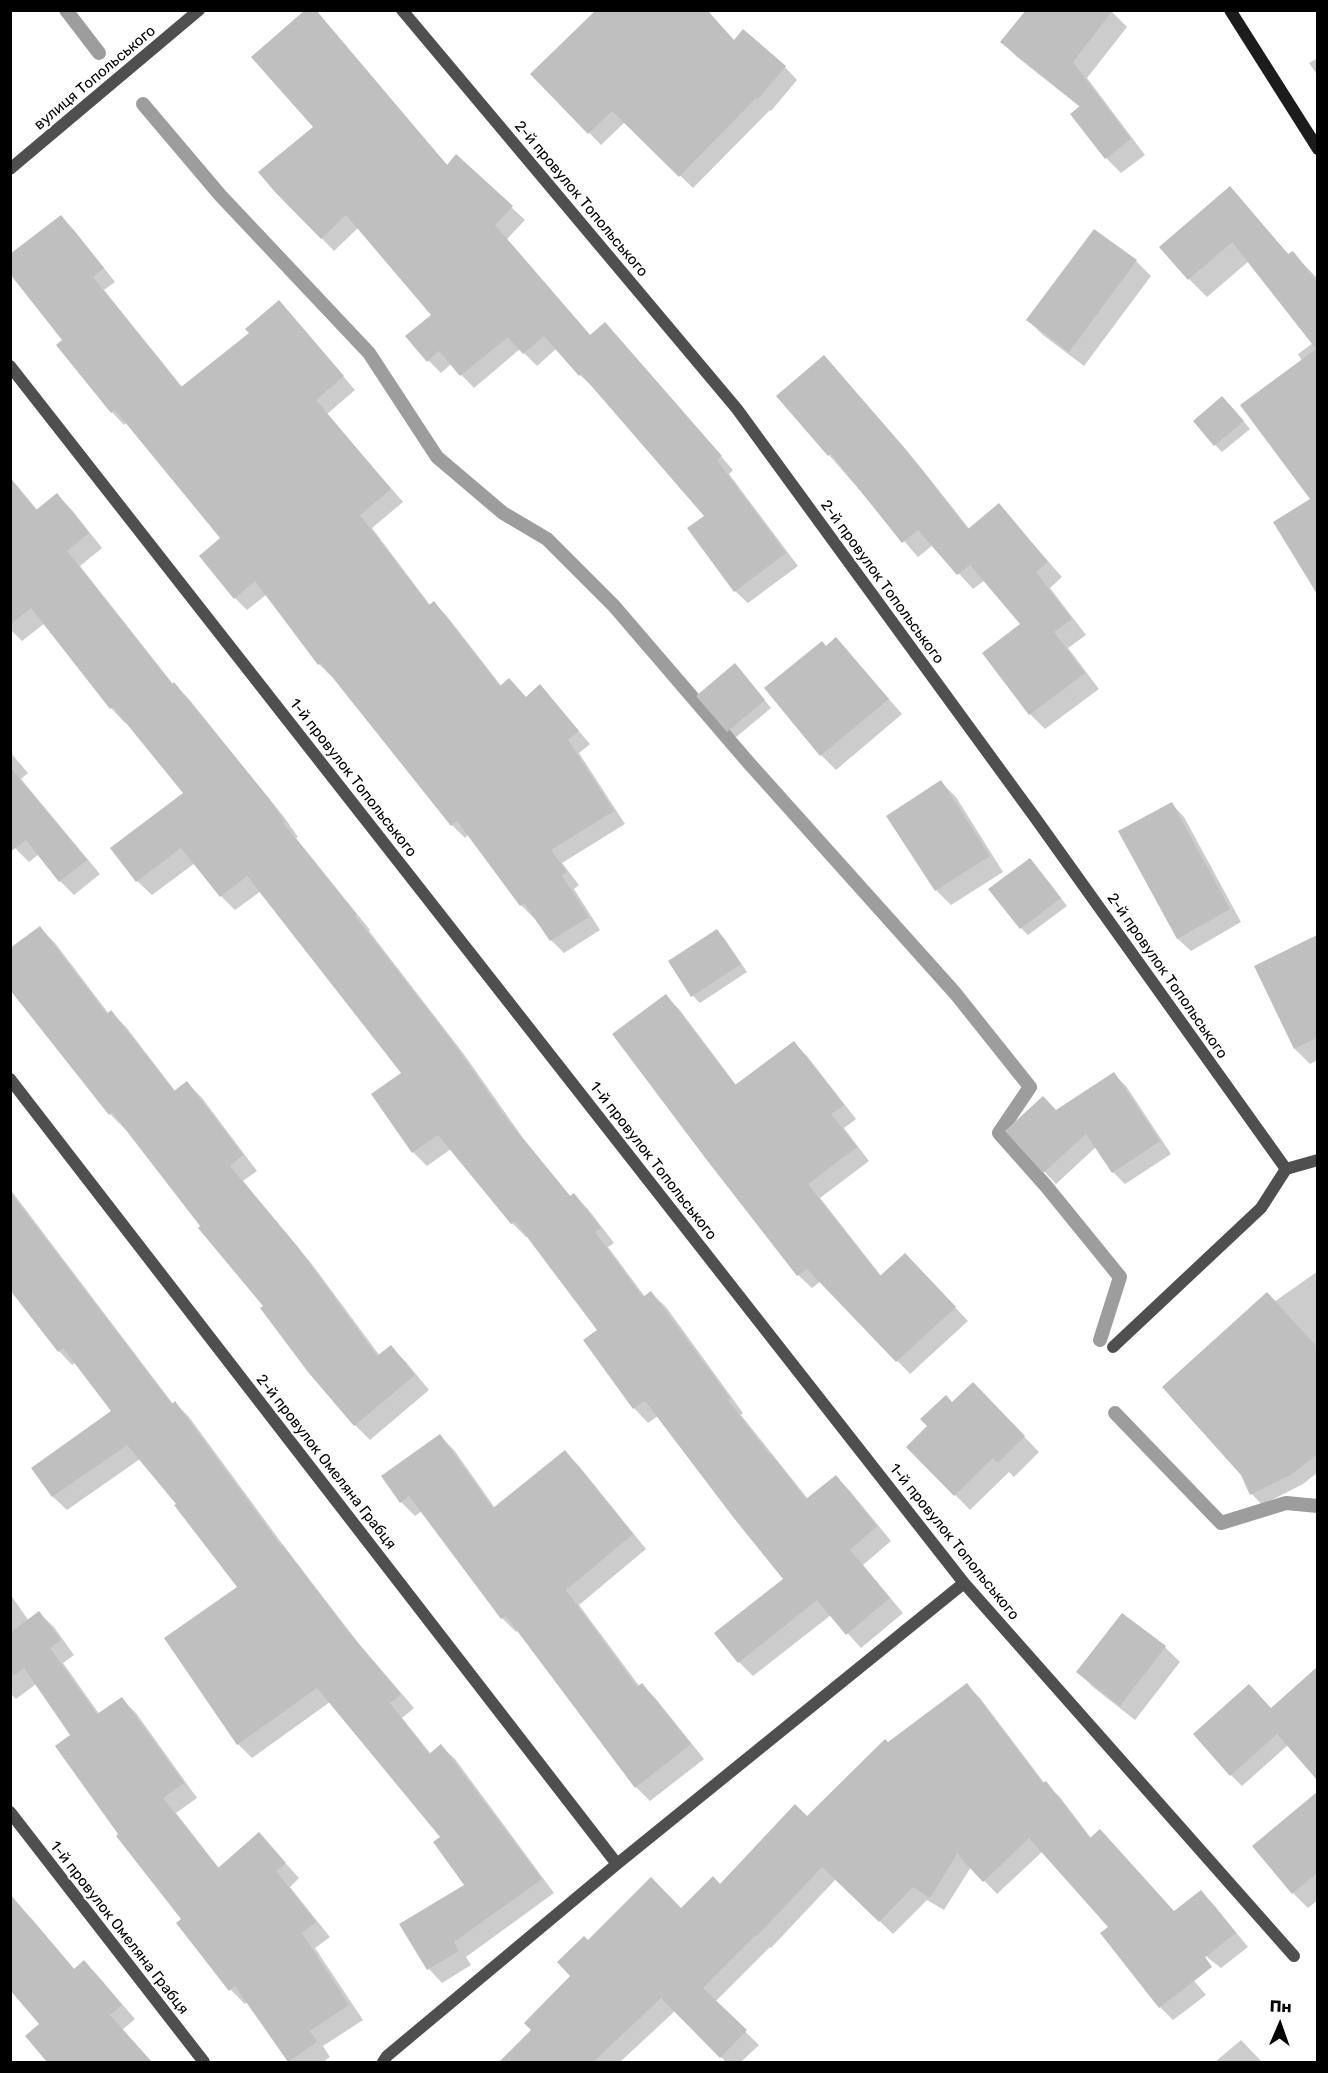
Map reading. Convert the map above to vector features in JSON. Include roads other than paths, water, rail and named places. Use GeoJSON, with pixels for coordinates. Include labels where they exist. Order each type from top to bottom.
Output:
{"type":"FeatureCollection","features":[{"type":"Feature","properties":{"kind":"street","name":"вулиця Топольського"},"geometry":{"type":"LineString","coordinates":[[10,169],[199,10]]}},
{"type":"Feature","properties":{"kind":"street","name":"2-й провулок Топольського"},"geometry":{"type":"LineString","coordinates":[[402,10],[737,409],[1036,819],[1286,1169]]}},
{"type":"Feature","properties":{"kind":"street"},"geometry":{"type":"LineString","coordinates":[[1230,10],[1317,149]]}},
{"type":"Feature","properties":{"kind":"street","name":"1-й провулок Топольського"},"geometry":{"type":"LineString","coordinates":[[10,366],[964,1583],[1294,1956]]}},
{"type":"Feature","properties":{"kind":"street","name":"2-й провулок Омеляна Грабця"},"geometry":{"type":"LineString","coordinates":[[10,1079],[617,1864]]}},
{"type":"Feature","properties":{"kind":"street"},"geometry":{"type":"LineString","coordinates":[[1113,1347],[1261,1208],[1286,1169],[1317,1160]]}},
{"type":"Feature","properties":{"kind":"street"},"geometry":{"type":"LineString","coordinates":[[383,2062],[617,1864],[964,1583]]}},
{"type":"Feature","properties":{"kind":"street","name":"1-й провулок Омеляна Грабця"},"geometry":{"type":"LineString","coordinates":[[10,1812],[204,2062]]}},
{"type":"Feature","properties":{"kind":"waterway"},"geometry":{"type":"LineString","coordinates":[[66,10],[99,53]]}},
{"type":"Feature","properties":{"kind":"waterway"},"geometry":{"type":"LineString","coordinates":[[143,104],[220,195],[369,353],[437,457],[503,513],[547,539],[614,606],[748,762],[955,993],[1030,1087],[999,1133],[1046,1186],[1120,1277],[1100,1340]]}},
{"type":"Feature","properties":{"kind":"waterway"},"geometry":{"type":"LineString","coordinates":[[1115,1413],[1221,1523],[1286,1503],[1318,1506]]}}]}
